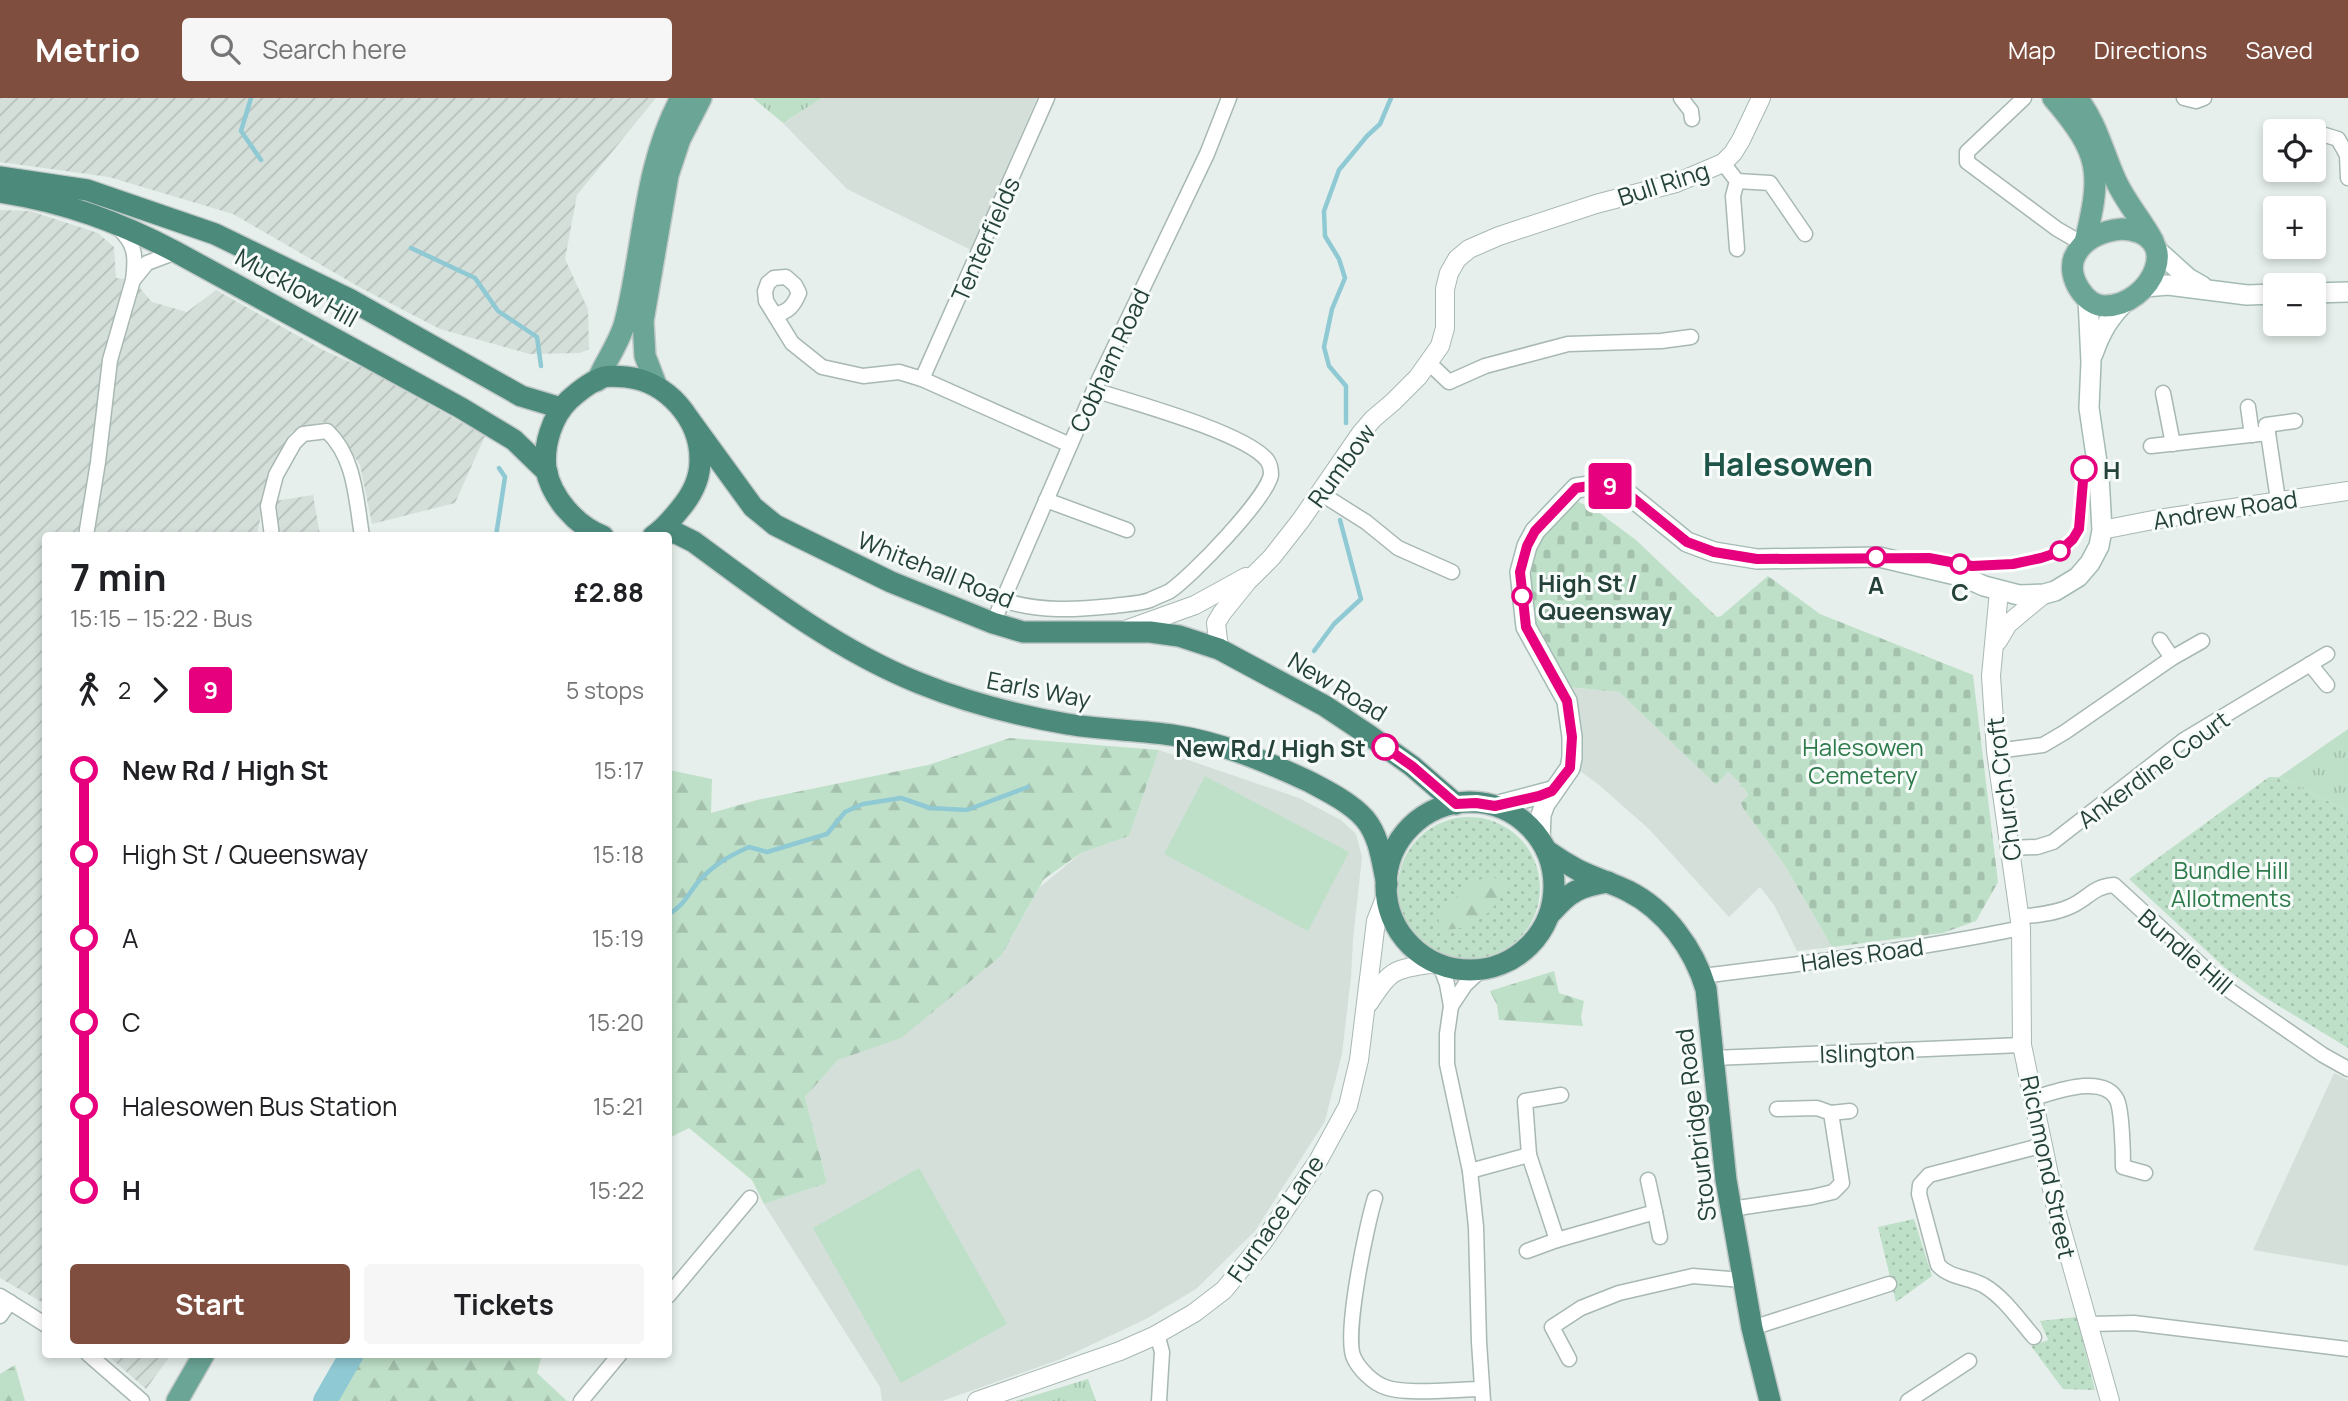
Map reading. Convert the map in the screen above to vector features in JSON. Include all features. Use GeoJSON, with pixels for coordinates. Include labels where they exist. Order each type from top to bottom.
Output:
{"type":"FeatureCollection","features":[{"type":"Feature","properties":{"kind":"highway","name":"Mucklow Hill"},"geometry":{"type":"LineString","coordinates":[[0,177],[87,190],[215,234],[349,299],[521,396],[561,408]]}},
{"type":"Feature","properties":{"kind":"highway","name":"Mucklow Hill"},"geometry":{"type":"LineString","coordinates":[[0,192],[74,207],[109,220],[176,252],[461,408],[514,440],[547,472]]}},
{"type":"Feature","properties":{"kind":"highway"},"geometry":{"type":"LineString","coordinates":[[595,532],[568,512],[560,502],[547,472],[545,453],[554,422],[561,408],[578,392],[607,376],[636,378],[657,387]]}},
{"type":"Feature","properties":{"kind":"highway","name":"Whitehall Road"},"geometry":{"type":"LineString","coordinates":[[657,387],[671,397],[689,419],[753,507],[775,525],[891,582],[993,623],[1023,632],[1125,630],[1179,636],[1219,649]]}},
{"type":"Feature","properties":{"kind":"highway"},"geometry":{"type":"LineString","coordinates":[[657,532],[687,501],[699,475],[700,450],[689,419]]}},
{"type":"Feature","properties":{"kind":"highway","name":"Earls Way"},"geometry":{"type":"LineString","coordinates":[[672,534],[694,542],[842,644],[917,682],[972,702],[1016,714],[1070,724],[1175,735],[1208,742],[1248,755],[1305,780],[1344,802],[1365,819],[1376,839],[1387,888]]}},
{"type":"Feature","properties":{"kind":"highway","name":"New Road"},"geometry":{"type":"LineString","coordinates":[[1219,649],[1325,706],[1412,766],[1456,804]]}},
{"type":"Feature","properties":{"kind":"highway"},"geometry":{"type":"LineString","coordinates":[[1549,915],[1554,883],[1551,863],[1543,845],[1523,821],[1495,806],[1456,804],[1433,811],[1407,831],[1391,859],[1387,888],[1393,919],[1402,934],[1420,954],[1438,964],[1459,969],[1482,969],[1498,965],[1523,952],[1566,896],[1586,886],[1608,882]]}},
{"type":"Feature","properties":{"kind":"highway","name":"Stourbridge Road"},"geometry":{"type":"LineString","coordinates":[[1543,845],[1580,871],[1642,899],[1686,944],[1702,975],[1706,989],[1726,1180],[1742,1280],[1770,1401]]}},
{"type":"Feature","properties":{"kind":"main road"},"geometry":{"type":"LineString","coordinates":[[657,387],[645,356],[643,321],[668,174],[671,139],[681,98]]}},
{"type":"Feature","properties":{"kind":"main road"},"geometry":{"type":"LineString","coordinates":[[597,380],[625,326],[652,174],[671,139],[701,98]]}},
{"type":"Feature","properties":{"kind":"main road"},"geometry":{"type":"LineString","coordinates":[[2053,98],[2077,128],[2092,156],[2096,180],[2094,205],[2073,268],[2081,292],[2088,299],[2105,306],[2136,293],[2168,285],[2247,295],[2263,294]]}},
{"type":"Feature","properties":{"kind":"main road"},"geometry":{"type":"LineString","coordinates":[[2077,98],[2092,122],[2118,185],[2143,220],[2155,247],[2157,267],[2104,326],[2091,362]]}},
{"type":"Feature","properties":{"kind":"main road"},"geometry":{"type":"LineString","coordinates":[[2081,248],[2103,232],[2122,229],[2137,231],[2146,236],[2188,278],[2206,289]]}},
{"type":"Feature","properties":{"kind":"main road"},"geometry":{"type":"LineString","coordinates":[[2326,293],[2348,292]]}},
{"type":"Feature","properties":{"kind":"main road"},"geometry":{"type":"LineString","coordinates":[[1543,845],[1541,815],[1552,791],[1570,768],[1572,737],[1567,701],[1526,627],[1520,572],[1527,546],[1535,531],[1576,488],[1603,484],[1623,490],[1687,542],[1714,552],[1757,559],[1879,557],[1964,577],[1999,591],[2019,595],[2054,591],[2078,577],[2099,546],[2102,530],[2099,476],[2089,408],[2091,362],[2088,299]]}},
{"type":"Feature","properties":{"kind":"main road"},"geometry":{"type":"LineString","coordinates":[[568,512],[578,532]]}},
{"type":"Feature","properties":{"kind":"main road"},"geometry":{"type":"LineString","coordinates":[[1495,806],[1552,791]]}},
{"type":"Feature","properties":{"kind":"main road"},"geometry":{"type":"LineString","coordinates":[[177,1401],[202,1358]]}},
{"type":"Feature","properties":{"kind":"street","name":"Tenterfields"},"geometry":{"type":"LineString","coordinates":[[922,379],[1047,98]]}},
{"type":"Feature","properties":{"kind":"street","name":"Cobham Road"},"geometry":{"type":"LineString","coordinates":[[993,623],[1094,390],[1208,154],[1229,98]]}},
{"type":"Feature","properties":{"kind":"street"},"geometry":{"type":"LineString","coordinates":[[1681,98],[1691,111],[1692,119]]}},
{"type":"Feature","properties":{"kind":"street","name":"Bull Ring"},"geometry":{"type":"LineString","coordinates":[[1429,363],[1440,346],[1445,328],[1445,289],[1449,273],[1457,259],[1469,249],[1499,236],[1571,213],[1676,183],[1723,163],[1741,140],[1761,98]]}},
{"type":"Feature","properties":{"kind":"street"},"geometry":{"type":"LineString","coordinates":[[2024,98],[1967,152],[1967,162],[2081,248]]}},
{"type":"Feature","properties":{"kind":"street"},"geometry":{"type":"LineString","coordinates":[[2184,98],[2196,102],[2204,98]]}},
{"type":"Feature","properties":{"kind":"street"},"geometry":{"type":"LineString","coordinates":[[2326,135],[2338,139],[2347,156],[2348,178]]}},
{"type":"Feature","properties":{"kind":"street"},"geometry":{"type":"LineString","coordinates":[[1723,163],[1737,181],[1770,183],[1805,234]]}},
{"type":"Feature","properties":{"kind":"street"},"geometry":{"type":"LineString","coordinates":[[1737,181],[1733,196],[1738,249]]}},
{"type":"Feature","properties":{"kind":"street"},"geometry":{"type":"LineString","coordinates":[[87,532],[110,360],[133,280],[135,254],[125,234],[109,220]]}},
{"type":"Feature","properties":{"kind":"street"},"geometry":{"type":"LineString","coordinates":[[133,280],[147,263],[176,252]]}},
{"type":"Feature","properties":{"kind":"street"},"geometry":{"type":"LineString","coordinates":[[775,314],[792,343],[822,367],[863,376],[899,372],[922,379],[1070,444]]}},
{"type":"Feature","properties":{"kind":"street"},"geometry":{"type":"LineString","coordinates":[[1429,363],[1449,382],[1485,366],[1567,344],[1649,342],[1691,337]]}},
{"type":"Feature","properties":{"kind":"street","name":"Rumbow"},"geometry":{"type":"LineString","coordinates":[[1219,649],[1216,623],[1257,571],[1272,557],[1373,419],[1393,402],[1429,363]]}},
{"type":"Feature","properties":{"kind":"street"},"geometry":{"type":"LineString","coordinates":[[1002,600],[1026,608],[1069,610],[1148,601],[1170,591],[1249,512],[1263,493],[1271,474],[1269,463],[1253,449],[1177,417],[1094,390]]}},
{"type":"Feature","properties":{"kind":"street"},"geometry":{"type":"LineString","coordinates":[[2163,393],[2173,444]]}},
{"type":"Feature","properties":{"kind":"street"},"geometry":{"type":"LineString","coordinates":[[2248,407],[2252,435]]}},
{"type":"Feature","properties":{"kind":"street"},"geometry":{"type":"LineString","coordinates":[[2278,500],[2266,425],[2295,421]]}},
{"type":"Feature","properties":{"kind":"street"},"geometry":{"type":"LineString","coordinates":[[271,532],[268,506],[276,475],[294,443],[303,434],[327,430],[337,440],[353,477],[361,532]]}},
{"type":"Feature","properties":{"kind":"street"},"geometry":{"type":"LineString","coordinates":[[2151,446],[2268,433]]}},
{"type":"Feature","properties":{"kind":"street","name":"Andrew Road"},"geometry":{"type":"LineString","coordinates":[[2102,530],[2348,491]]}},
{"type":"Feature","properties":{"kind":"street"},"geometry":{"type":"LineString","coordinates":[[1320,493],[1366,522],[1398,548],[1452,572]]}},
{"type":"Feature","properties":{"kind":"street"},"geometry":{"type":"LineString","coordinates":[[1046,500],[1127,530]]}},
{"type":"Feature","properties":{"kind":"street","name":"Rumbow"},"geometry":{"type":"LineString","coordinates":[[1125,630],[1195,606],[1257,571]]}},
{"type":"Feature","properties":{"kind":"street","name":"Church Croft"},"geometry":{"type":"LineString","coordinates":[[1999,591],[1991,676],[1996,751],[2020,922]]}},
{"type":"Feature","properties":{"kind":"street","name":"Church Croft"},"geometry":{"type":"LineString","coordinates":[[1994,649],[2008,624],[2044,594]]}},
{"type":"Feature","properties":{"kind":"street"},"geometry":{"type":"LineString","coordinates":[[2160,640],[2172,658]]}},
{"type":"Feature","properties":{"kind":"street"},"geometry":{"type":"LineString","coordinates":[[1996,751],[2043,745],[2172,658],[2202,641]]}},
{"type":"Feature","properties":{"kind":"street","name":"Ankerdine Court"},"geometry":{"type":"LineString","coordinates":[[2010,848],[2037,847],[2053,842],[2184,740],[2327,654]]}},
{"type":"Feature","properties":{"kind":"street"},"geometry":{"type":"LineString","coordinates":[[2310,664],[2327,685]]}},
{"type":"Feature","properties":{"kind":"street","name":"Bundle Hill"},"geometry":{"type":"LineString","coordinates":[[2020,922],[2071,907],[2102,886],[2114,885],[2226,988],[2323,1055],[2348,1069]]}},
{"type":"Feature","properties":{"kind":"street","name":"Furnace Lane"},"geometry":{"type":"LineString","coordinates":[[977,1401],[1120,1351],[1157,1334],[1194,1313],[1224,1290],[1263,1242],[1318,1161],[1348,1106],[1359,1060],[1376,921],[1387,888]]}},
{"type":"Feature","properties":{"kind":"street","name":"Hales Road"},"geometry":{"type":"LineString","coordinates":[[1702,975],[1832,960],[1966,939],[2020,922]]}},
{"type":"Feature","properties":{"kind":"street","name":"Richmond Street"},"geometry":{"type":"LineString","coordinates":[[2020,922],[2022,1045],[2067,1254],[2090,1324],[2110,1401]]}},
{"type":"Feature","properties":{"kind":"street"},"geometry":{"type":"LineString","coordinates":[[1375,1198],[1354,1305],[1350,1336],[1353,1357],[1371,1378],[1383,1387],[1398,1391],[1483,1395],[1471,1171],[1447,1064],[1451,1006],[1447,984],[1438,964]]}},
{"type":"Feature","properties":{"kind":"street","name":"Furnace Lane"},"geometry":{"type":"LineString","coordinates":[[1367,1006],[1385,978],[1394,971],[1438,964]]}},
{"type":"Feature","properties":{"kind":"street"},"geometry":{"type":"LineString","coordinates":[[1451,1006],[1465,985],[1482,969]]}},
{"type":"Feature","properties":{"kind":"street","name":"Islington"},"geometry":{"type":"LineString","coordinates":[[1713,1058],[2022,1045]]}},
{"type":"Feature","properties":{"kind":"street"},"geometry":{"type":"LineString","coordinates":[[2034,1098],[2092,1085],[2104,1087],[2117,1099],[2123,1167],[2145,1173]]}},
{"type":"Feature","properties":{"kind":"street"},"geometry":{"type":"LineString","coordinates":[[1557,1240],[1529,1155],[1525,1101],[1560,1095]]}},
{"type":"Feature","properties":{"kind":"street"},"geometry":{"type":"LineString","coordinates":[[1777,1109],[1817,1108],[1831,1113],[1850,1111]]}},
{"type":"Feature","properties":{"kind":"street"},"geometry":{"type":"LineString","coordinates":[[1731,1209],[1812,1198],[1833,1192],[1842,1183],[1831,1113]]}},
{"type":"Feature","properties":{"kind":"street"},"geometry":{"type":"LineString","coordinates":[[2034,1337],[1997,1295],[1983,1285],[1945,1272],[1938,1265],[1919,1194],[1920,1185],[1929,1175],[2044,1145]]}},
{"type":"Feature","properties":{"kind":"street"},"geometry":{"type":"LineString","coordinates":[[1471,1171],[1529,1155]]}},
{"type":"Feature","properties":{"kind":"street"},"geometry":{"type":"LineString","coordinates":[[1648,1180],[1660,1237]]}},
{"type":"Feature","properties":{"kind":"street"},"geometry":{"type":"LineString","coordinates":[[672,1291],[750,1198]]}},
{"type":"Feature","properties":{"kind":"street"},"geometry":{"type":"LineString","coordinates":[[1527,1251],[1655,1212]]}},
{"type":"Feature","properties":{"kind":"street"},"geometry":{"type":"LineString","coordinates":[[1569,1359],[1552,1327],[1581,1308],[1619,1293],[1693,1276],[1742,1280]]}},
{"type":"Feature","properties":{"kind":"street"},"geometry":{"type":"LineString","coordinates":[[1752,1328],[1889,1284]]}},
{"type":"Feature","properties":{"kind":"street"},"geometry":{"type":"LineString","coordinates":[[0,1316],[5,1299],[42,1322]]}},
{"type":"Feature","properties":{"kind":"street"},"geometry":{"type":"LineString","coordinates":[[2090,1324],[2134,1323],[2348,1349]]}},
{"type":"Feature","properties":{"kind":"street"},"geometry":{"type":"LineString","coordinates":[[1157,1334],[1162,1352],[1159,1401]]}},
{"type":"Feature","properties":{"kind":"street"},"geometry":{"type":"LineString","coordinates":[[93,1358],[142,1401]]}},
{"type":"Feature","properties":{"kind":"street"},"geometry":{"type":"LineString","coordinates":[[581,1401],[617,1358]]}},
{"type":"Feature","properties":{"kind":"street"},"geometry":{"type":"LineString","coordinates":[[1908,1401],[1969,1361]]}},
{"type":"Feature","properties":{"kind":"shaded area"},"geometry":{"type":"Polygon","coordinates":[[[0,98],[656,98],[577,195],[565,259],[588,309],[589,349],[580,353],[530,354],[440,329],[361,288],[233,214],[109,177],[0,162],[0,98]]]}},
{"type":"Feature","properties":{"kind":"shaded area"},"geometry":{"type":"Polygon","coordinates":[[[822,98],[1037,98],[971,250],[847,189],[783,123],[822,98]]]}},
{"type":"Feature","properties":{"kind":"shaded area"},"geometry":{"type":"Polygon","coordinates":[[[0,210],[30,211],[98,233],[114,247],[116,278],[133,280],[152,302],[187,312],[216,290],[325,351],[368,370],[485,436],[455,503],[372,524],[360,465],[337,430],[323,422],[291,432],[268,478],[258,532],[42,532],[42,1302],[0,1278],[0,210]]]}},
{"type":"Feature","properties":{"kind":"shaded area"},"geometry":{"type":"Polygon","coordinates":[[[313,495],[319,532],[278,532],[275,501],[313,495]]]}},
{"type":"Feature","properties":{"kind":"shaded area"},"geometry":{"type":"Polygon","coordinates":[[[1568,687],[1619,692],[1716,785],[1728,772],[1741,784],[1740,788],[1744,788],[1748,796],[1741,803],[1743,808],[1785,866],[1832,947],[1797,951],[1774,905],[1760,887],[1729,917],[1649,829],[1580,771],[1568,687]]]}},
{"type":"Feature","properties":{"kind":"shaded area"},"geometry":{"type":"Polygon","coordinates":[[[1159,750],[1299,798],[1341,820],[1356,834],[1362,857],[1351,977],[1342,1054],[1325,1121],[1255,1231],[1196,1289],[1146,1319],[1061,1359],[942,1401],[882,1401],[880,1387],[764,1204],[827,1183],[805,1097],[838,1060],[901,1037],[1001,956],[1040,887],[1081,853],[1129,836],[1159,750]]]}},
{"type":"Feature","properties":{"kind":"shaded area"},"geometry":{"type":"Polygon","coordinates":[[[2334,1073],[2348,1080],[2348,1266],[2253,1250],[2334,1073]]]}},
{"type":"Feature","properties":{"kind":"shaded area"},"geometry":{"type":"Polygon","coordinates":[[[110,1358],[169,1358],[146,1389],[110,1358]]]}},
{"type":"Feature","properties":{"kind":"green space"},"geometry":{"type":"Polygon","coordinates":[[[753,98],[822,98],[783,123],[753,98]]]}},
{"type":"Feature","properties":{"kind":"green space","name":"Halesowen Cemetery"},"geometry":{"type":"Polygon","coordinates":[[[1578,502],[1593,508],[1636,540],[1717,617],[1768,576],[1820,614],[1973,675],[1998,882],[1976,921],[1943,933],[1832,947],[1785,866],[1743,808],[1741,803],[1748,795],[1744,788],[1739,787],[1741,784],[1728,772],[1716,785],[1619,692],[1568,687],[1540,635],[1533,609],[1531,581],[1535,554],[1545,530],[1578,502]]]}},
{"type":"Feature","properties":{"kind":"green space"},"geometry":{"type":"Polygon","coordinates":[[[2348,729],[2348,811],[2279,777],[2348,729]]]}},
{"type":"Feature","properties":{"kind":"green space"},"geometry":{"type":"Polygon","coordinates":[[[1010,738],[1159,750],[1129,836],[1081,853],[1044,879],[1001,956],[901,1038],[838,1060],[805,1097],[827,1183],[764,1204],[752,1180],[689,1128],[672,1136],[672,771],[712,779],[711,813],[757,800],[928,765],[1010,738]]]}},
{"type":"Feature","properties":{"kind":"green space"},"geometry":{"type":"Polygon","coordinates":[[[1205,776],[1349,852],[1308,931],[1164,854],[1205,776]]]}},
{"type":"Feature","properties":{"kind":"green space","name":"Bundle Hill Allotments"},"geometry":{"type":"Polygon","coordinates":[[[2269,777],[2279,777],[2348,811],[2348,1048],[2261,995],[2224,967],[2129,879],[2269,777]]]}},
{"type":"Feature","properties":{"kind":"green space"},"geometry":{"type":"Polygon","coordinates":[[[1469,817],[1496,822],[1519,838],[1535,861],[1540,888],[1535,915],[1519,938],[1496,954],[1469,959],[1442,954],[1419,938],[1403,915],[1398,888],[1403,861],[1419,838],[1442,822],[1469,817]]]}},
{"type":"Feature","properties":{"kind":"green space"},"geometry":{"type":"Polygon","coordinates":[[[1490,875],[1505,884],[1498,901],[1490,911],[1463,927],[1441,929],[1438,918],[1468,885],[1490,875]]]}},
{"type":"Feature","properties":{"kind":"green space"},"geometry":{"type":"Polygon","coordinates":[[[1554,971],[1559,993],[1584,1001],[1581,1017],[1583,1026],[1499,1020],[1497,1005],[1490,991],[1554,971]]]}},
{"type":"Feature","properties":{"kind":"green space"},"geometry":{"type":"Polygon","coordinates":[[[919,1168],[1007,1324],[901,1383],[813,1228],[919,1168]]]}},
{"type":"Feature","properties":{"kind":"green space"},"geometry":{"type":"Polygon","coordinates":[[[1914,1219],[1932,1276],[1896,1302],[1878,1227],[1914,1219]]]}},
{"type":"Feature","properties":{"kind":"green space"},"geometry":{"type":"Polygon","coordinates":[[[2077,1317],[2095,1390],[2063,1389],[2031,1346],[2048,1340],[2040,1321],[2077,1317]]]}},
{"type":"Feature","properties":{"kind":"green space"},"geometry":{"type":"Polygon","coordinates":[[[350,1358],[541,1358],[537,1373],[567,1401],[325,1401],[350,1358]]]}},
{"type":"Feature","properties":{"kind":"green space"},"geometry":{"type":"Polygon","coordinates":[[[15,1365],[25,1401],[0,1401],[0,1374],[15,1365]]]}},
{"type":"Feature","properties":{"kind":"green space"},"geometry":{"type":"Polygon","coordinates":[[[1088,1379],[1096,1401],[1016,1401],[1088,1379]]]}},
{"type":"Feature","properties":{"kind":"waterway"},"geometry":{"type":"LineString","coordinates":[[251,98],[241,131],[261,160]]}},
{"type":"Feature","properties":{"kind":"waterway"},"geometry":{"type":"LineString","coordinates":[[1346,423],[1346,386],[1329,366],[1324,347],[1332,309],[1345,278],[1339,259],[1325,236],[1324,211],[1339,170],[1380,124],[1391,98]]}},
{"type":"Feature","properties":{"kind":"waterway"},"geometry":{"type":"LineString","coordinates":[[411,248],[475,278],[498,311],[537,337],[541,366]]}},
{"type":"Feature","properties":{"kind":"waterway"},"geometry":{"type":"LineString","coordinates":[[497,532],[505,477],[499,468]]}},
{"type":"Feature","properties":{"kind":"waterway"},"geometry":{"type":"LineString","coordinates":[[1314,651],[1334,624],[1361,599],[1340,520]]}},
{"type":"Feature","properties":{"kind":"waterway"},"geometry":{"type":"LineString","coordinates":[[672,912],[704,876],[728,858],[749,847],[767,852],[827,834],[845,812],[863,804],[901,798],[930,808],[967,810],[1028,787]]}},
{"type":"Feature","properties":{"kind":"waterway"},"geometry":{"type":"LineString","coordinates":[[325,1401],[350,1358]]}},
{"type":"Feature","properties":{"kind":"bus line","name":"9"},"geometry":{"type":"LineString","coordinates":[[1385,747],[1456,804],[1482,803],[1495,806],[1539,796],[1552,791],[1570,768],[1572,737],[1567,701],[1526,627],[1520,572],[1527,546],[1535,531],[1576,488],[1603,484],[1623,490],[1687,542],[1714,552],[1757,559],[1929,558],[1972,566],[2013,564],[2059,552],[2079,529],[2084,469]]}},
{"type":"Feature","properties":{"kind":"place","name":"H"},"geometry":{"type":"Point","coordinates":[2084,469]}},
{"type":"Feature","properties":{"kind":"place","name":"A"},"geometry":{"type":"Point","coordinates":[1876,557]}},
{"type":"Feature","properties":{"kind":"place","name":"C"},"geometry":{"type":"Point","coordinates":[1960,564]}},
{"type":"Feature","properties":{"kind":"place","name":"High St / Queensway"},"geometry":{"type":"Point","coordinates":[1522,596]}},
{"type":"Feature","properties":{"kind":"place","name":"New Rd / High St"},"geometry":{"type":"Point","coordinates":[1385,747]}},
{"type":"Feature","properties":{"kind":"district","name":"Halesowen"},"geometry":{"type":"Point","coordinates":[1788,464]}}]}
